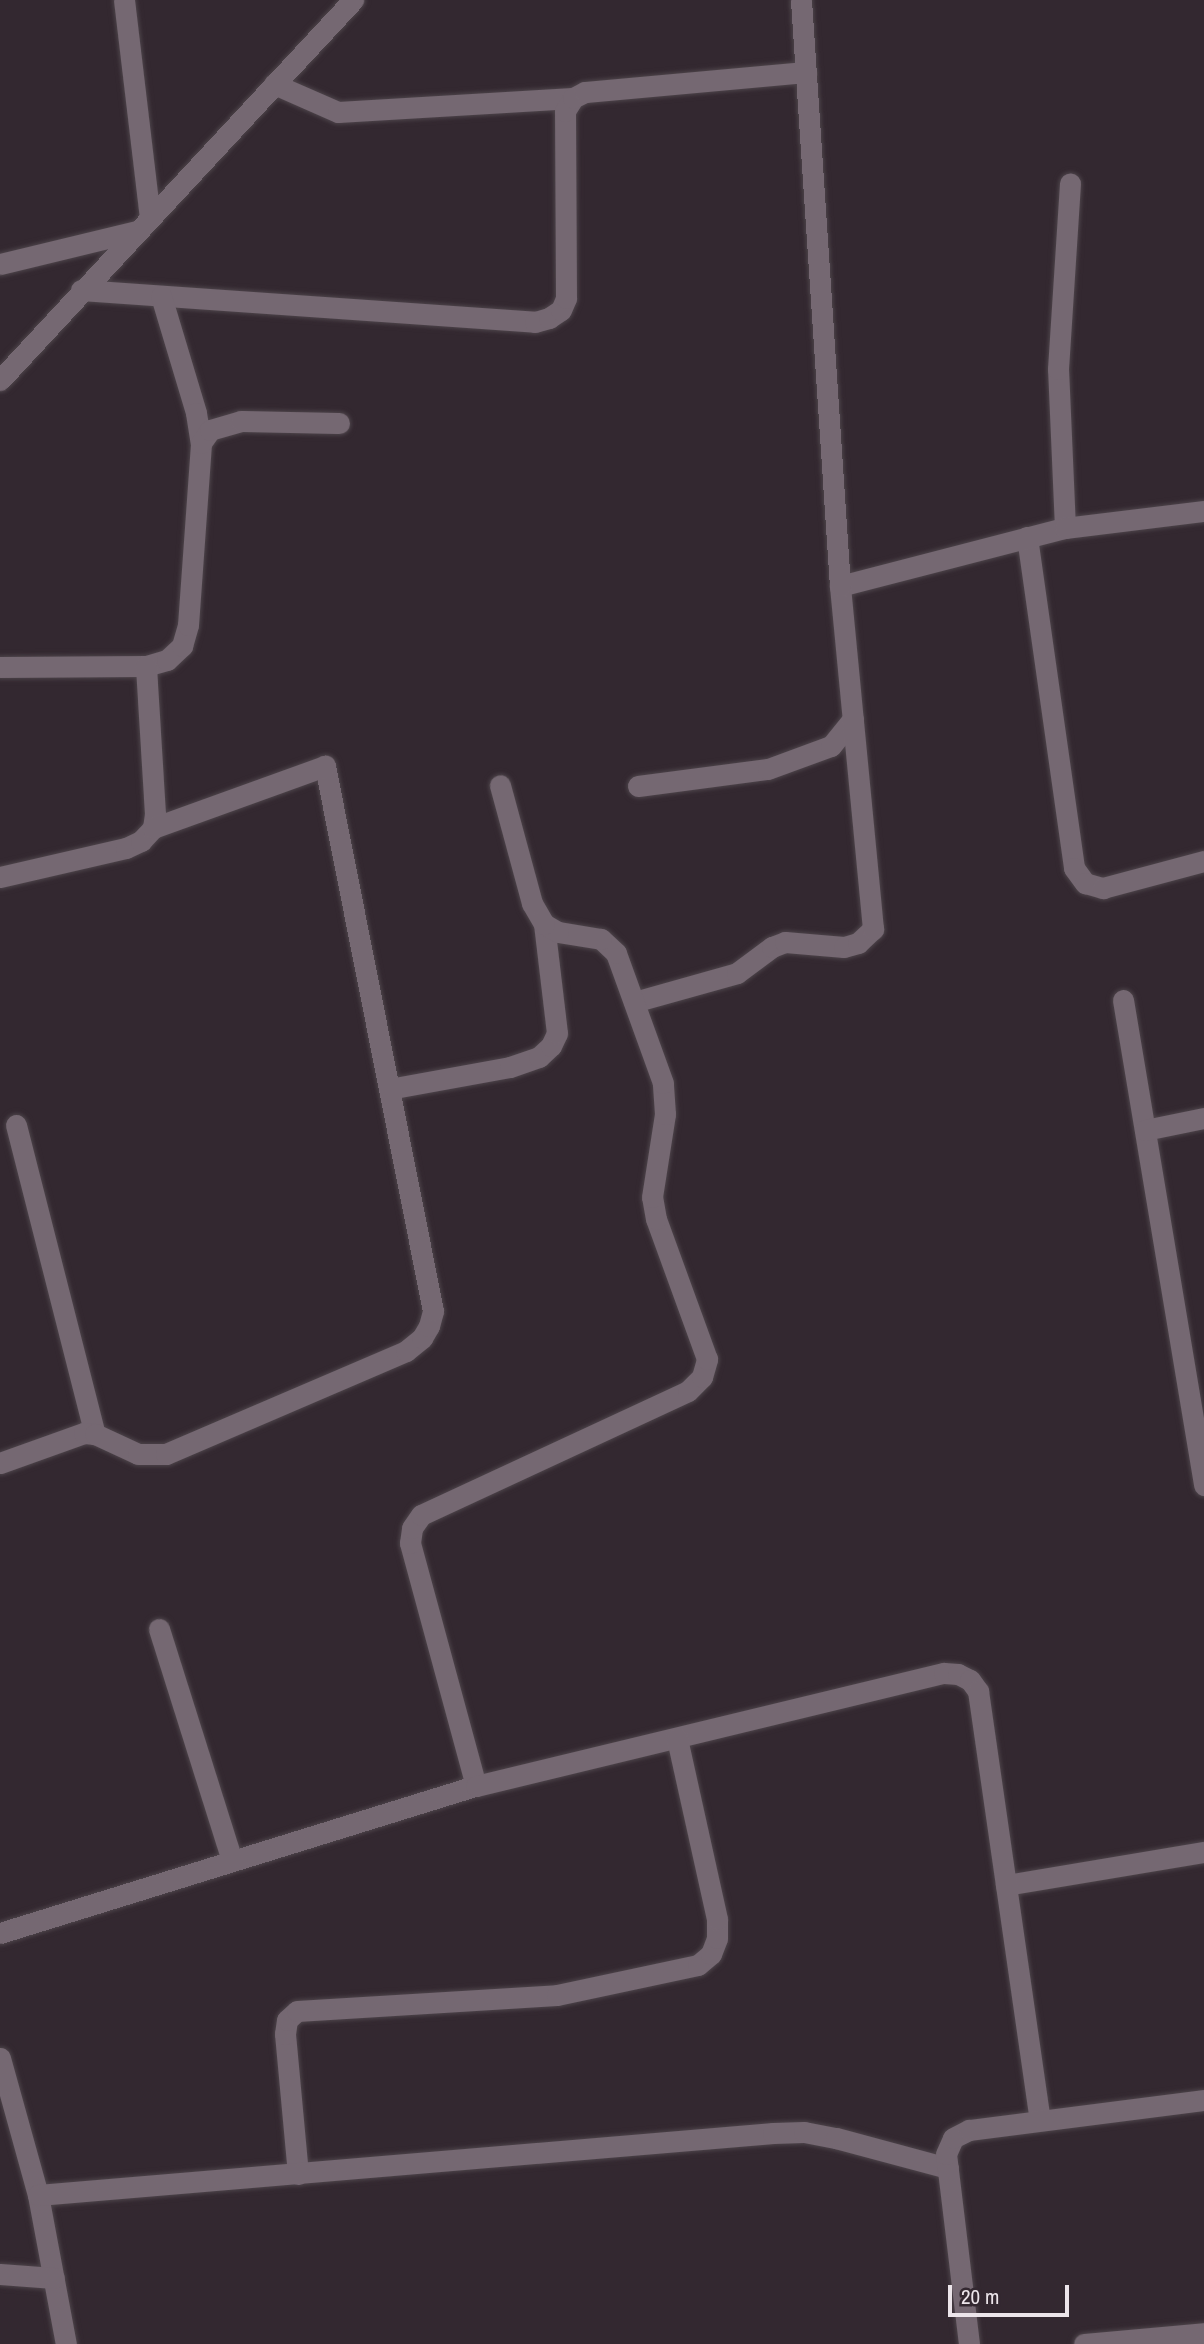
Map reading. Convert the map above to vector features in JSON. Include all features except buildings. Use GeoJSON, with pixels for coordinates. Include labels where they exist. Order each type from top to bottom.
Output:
{"type":"FeatureCollection","features":[{"type":"Feature","properties":{"kind":"street"},"geometry":{"type":"LineString","coordinates":[[124,0],[143,224]]}},
{"type":"Feature","properties":{"kind":"street"},"geometry":{"type":"LineString","coordinates":[[3,372],[353,0]]}},
{"type":"Feature","properties":{"kind":"street"},"geometry":{"type":"LineString","coordinates":[[634,1002],[737,973],[772,947],[785,942],[844,947],[858,943],[873,929],[840,586],[801,0]]}},
{"type":"Feature","properties":{"kind":"street"},"geometry":{"type":"LineString","coordinates":[[274,84],[338,112],[573,98],[585,92],[806,72]]}},
{"type":"Feature","properties":{"kind":"street"},"geometry":{"type":"LineString","coordinates":[[81,290],[536,322],[550,318],[561,310],[566,298],[565,111],[573,98]]}},
{"type":"Feature","properties":{"kind":"street"},"geometry":{"type":"LineString","coordinates":[[1065,528],[1058,369],[1070,183]]}},
{"type":"Feature","properties":{"kind":"street"},"geometry":{"type":"LineString","coordinates":[[0,264],[143,224]]}},
{"type":"Feature","properties":{"kind":"street"},"geometry":{"type":"LineString","coordinates":[[0,667],[146,666],[167,660],[182,646],[188,625],[201,443],[196,413],[161,296]]}},
{"type":"Feature","properties":{"kind":"street"},"geometry":{"type":"LineString","coordinates":[[201,443],[210,430],[241,421],[339,423]]}},
{"type":"Feature","properties":{"kind":"street"},"geometry":{"type":"LineString","coordinates":[[840,586],[1065,528],[1204,511]]}},
{"type":"Feature","properties":{"kind":"street"},"geometry":{"type":"LineString","coordinates":[[1027,537],[1074,868],[1085,883],[1103,888],[1204,861]]}},
{"type":"Feature","properties":{"kind":"street"},"geometry":{"type":"LineString","coordinates":[[146,666],[155,814],[153,828]]}},
{"type":"Feature","properties":{"kind":"street"},"geometry":{"type":"LineString","coordinates":[[638,786],[768,769],[831,746],[853,719]]}},
{"type":"Feature","properties":{"kind":"street"},"geometry":{"type":"LineString","coordinates":[[0,877],[126,848],[141,841],[153,828],[325,766],[433,1311],[422,1338],[406,1351],[166,1454],[138,1454],[94,1434],[72,1435],[0,1463]]}},
{"type":"Feature","properties":{"kind":"street"},"geometry":{"type":"LineString","coordinates":[[388,1089],[510,1067],[539,1057],[551,1046],[557,1033],[544,924],[531,903],[500,785]]}},
{"type":"Feature","properties":{"kind":"street"},"geometry":{"type":"LineString","coordinates":[[476,1786],[410,1543],[412,1528],[421,1515],[688,1391],[702,1377],[707,1359],[656,1219],[652,1197],[665,1114],[663,1083],[616,953],[601,939],[558,932],[544,924]]}},
{"type":"Feature","properties":{"kind":"street"},"geometry":{"type":"LineString","coordinates":[[1124,1000],[1204,1485]]}},
{"type":"Feature","properties":{"kind":"street"},"geometry":{"type":"LineString","coordinates":[[1145,1130],[1204,1118]]}},
{"type":"Feature","properties":{"kind":"street"},"geometry":{"type":"LineString","coordinates":[[16,1125],[94,1434]]}},
{"type":"Feature","properties":{"kind":"street"},"geometry":{"type":"LineString","coordinates":[[159,1629],[232,1861]]}},
{"type":"Feature","properties":{"kind":"street"},"geometry":{"type":"LineString","coordinates":[[0,1933],[476,1786],[944,1673],[958,1674],[970,1680],[978,1691],[1040,2120]]}},
{"type":"Feature","properties":{"kind":"street"},"geometry":{"type":"LineString","coordinates":[[298,2174],[285,2034],[286,2020],[297,2011],[557,1995],[698,1965],[711,1954],[717,1938],[717,1919],[677,1738]]}},
{"type":"Feature","properties":{"kind":"street"},"geometry":{"type":"LineString","coordinates":[[1006,1885],[1204,1852]]}},
{"type":"Feature","properties":{"kind":"street"},"geometry":{"type":"LineString","coordinates":[[0,2058],[38,2194],[66,2344]]}},
{"type":"Feature","properties":{"kind":"street"},"geometry":{"type":"LineString","coordinates":[[969,2344],[946,2154],[953,2138],[969,2130],[1204,2100]]}},
{"type":"Feature","properties":{"kind":"street"},"geometry":{"type":"LineString","coordinates":[[38,2194],[804,2132],[948,2168]]}},
{"type":"Feature","properties":{"kind":"street"},"geometry":{"type":"LineString","coordinates":[[0,2274],[54,2278]]}},
{"type":"Feature","properties":{"kind":"street"},"geometry":{"type":"LineString","coordinates":[[1084,2344],[1204,2333]]}}]}
